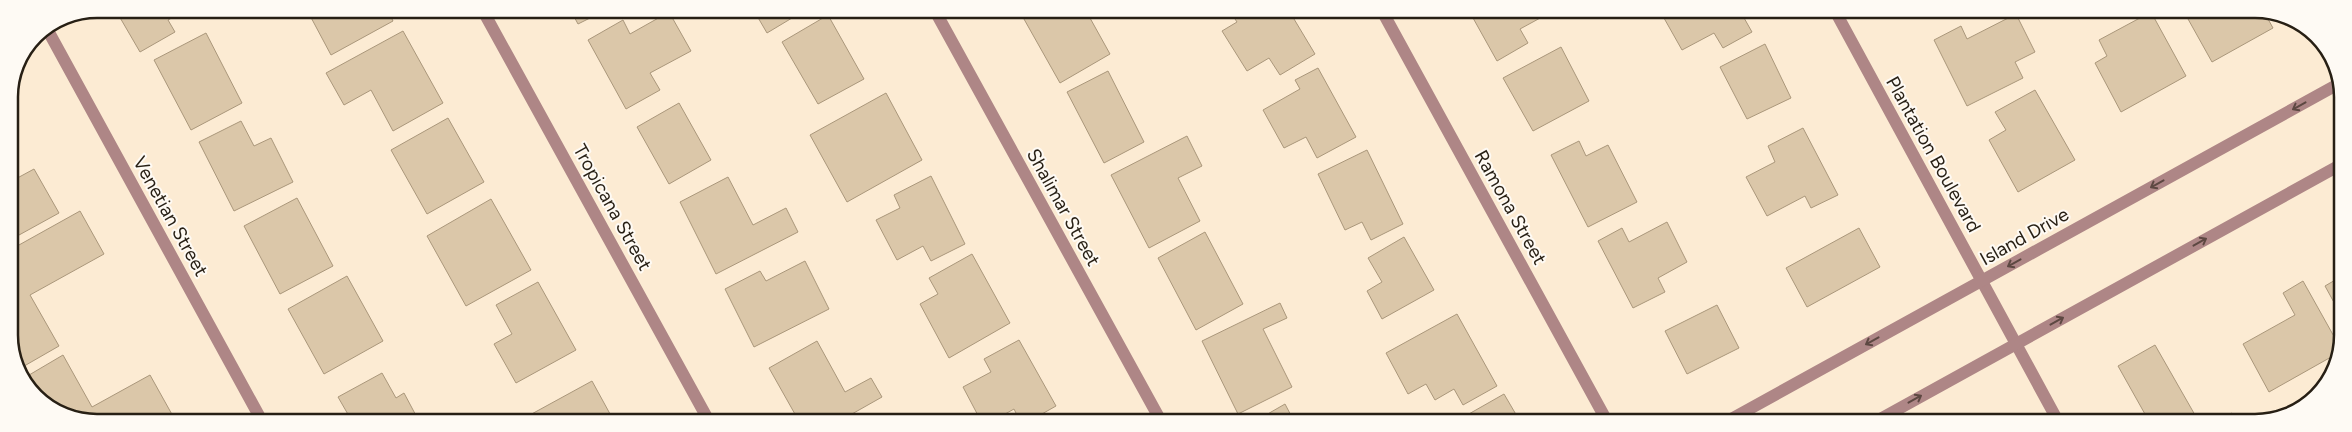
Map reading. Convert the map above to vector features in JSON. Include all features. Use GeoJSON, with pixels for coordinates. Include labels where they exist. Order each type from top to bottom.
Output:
{"type":"FeatureCollection","features":[{"type":"Feature","properties":{"kind":"street","name":"Tropicana Street"},"geometry":{"type":"LineString","coordinates":[[487,18],[705,414]]}},
{"type":"Feature","properties":{"kind":"street","name":"Shalimar Street"},"geometry":{"type":"LineString","coordinates":[[939,18],[1157,414]]}},
{"type":"Feature","properties":{"kind":"street","name":"Ramona Street"},"geometry":{"type":"LineString","coordinates":[[1386,18],[1603,414]]}},
{"type":"Feature","properties":{"kind":"street","name":"Plantation Boulevard"},"geometry":{"type":"LineString","coordinates":[[1839,18],[2054,414]]}},
{"type":"Feature","properties":{"kind":"street","name":"Venetian Street"},"geometry":{"type":"LineString","coordinates":[[50,34],[259,414]]}},
{"type":"Feature","properties":{"kind":"street","name":"Island Drive"},"geometry":{"type":"LineString","coordinates":[[1740,414],[2333,87]]}},
{"type":"Feature","properties":{"kind":"street"},"geometry":{"type":"LineString","coordinates":[[1889,414],[2334,168]]}},
{"type":"Feature","properties":{"kind":"building"},"geometry":{"type":"Polygon","coordinates":[[[120,18],[172,18],[168,20],[175,32],[140,52],[120,18]]]}},
{"type":"Feature","properties":{"kind":"building"},"geometry":{"type":"Polygon","coordinates":[[[311,18],[392,18],[393,21],[331,55],[311,18]]]}},
{"type":"Feature","properties":{"kind":"building"},"geometry":{"type":"Polygon","coordinates":[[[575,18],[590,18],[578,24],[575,18]]]}},
{"type":"Feature","properties":{"kind":"building"},"geometry":{"type":"Polygon","coordinates":[[[658,18],[672,18],[691,51],[650,73],[660,90],[626,109],[588,40],[623,20],[630,34],[658,18]]]}},
{"type":"Feature","properties":{"kind":"building"},"geometry":{"type":"Polygon","coordinates":[[[758,18],[792,18],[767,33],[758,18]]]}},
{"type":"Feature","properties":{"kind":"building"},"geometry":{"type":"Polygon","coordinates":[[[823,18],[830,18],[864,79],[818,104],[782,42],[823,18]]]}},
{"type":"Feature","properties":{"kind":"building"},"geometry":{"type":"Polygon","coordinates":[[[1023,18],[1090,18],[1110,54],[1060,83],[1023,18]]]}},
{"type":"Feature","properties":{"kind":"building"},"geometry":{"type":"Polygon","coordinates":[[[1234,18],[1293,18],[1315,54],[1280,75],[1269,58],[1247,71],[1222,31],[1237,22],[1234,18]]]}},
{"type":"Feature","properties":{"kind":"building"},"geometry":{"type":"Polygon","coordinates":[[[1473,18],[1540,18],[1520,29],[1528,43],[1497,61],[1473,18]]]}},
{"type":"Feature","properties":{"kind":"building"},"geometry":{"type":"Polygon","coordinates":[[[1664,18],[1744,18],[1752,32],[1723,48],[1714,33],[1682,50],[1664,18]]]}},
{"type":"Feature","properties":{"kind":"building"},"geometry":{"type":"Polygon","coordinates":[[[2008,18],[2018,18],[2035,52],[2015,62],[2023,78],[1967,106],[1934,40],[1961,26],[1967,39],[2008,18]]]}},
{"type":"Feature","properties":{"kind":"building"},"geometry":{"type":"Polygon","coordinates":[[[2140,18],[2154,18],[2186,76],[2121,112],[2095,63],[2107,56],[2099,40],[2140,18]]]}},
{"type":"Feature","properties":{"kind":"building"},"geometry":{"type":"Polygon","coordinates":[[[2187,18],[2268,18],[2273,28],[2212,62],[2187,18]]]}},
{"type":"Feature","properties":{"kind":"building"},"geometry":{"type":"Polygon","coordinates":[[[403,31],[443,103],[393,131],[371,90],[344,105],[326,73],[403,31]]]}},
{"type":"Feature","properties":{"kind":"building"},"geometry":{"type":"Polygon","coordinates":[[[206,33],[242,103],[191,130],[154,60],[206,33]]]}},
{"type":"Feature","properties":{"kind":"building"},"geometry":{"type":"Polygon","coordinates":[[[1765,44],[1791,98],[1747,119],[1720,67],[1765,44]]]}},
{"type":"Feature","properties":{"kind":"building"},"geometry":{"type":"Polygon","coordinates":[[[1561,47],[1589,101],[1533,131],[1503,78],[1561,47]]]}},
{"type":"Feature","properties":{"kind":"building"},"geometry":{"type":"Polygon","coordinates":[[[1318,68],[1356,137],[1317,158],[1306,137],[1284,148],[1263,110],[1300,89],[1295,80],[1318,68]]]}},
{"type":"Feature","properties":{"kind":"building"},"geometry":{"type":"Polygon","coordinates":[[[1108,71],[1144,142],[1104,163],[1067,92],[1108,71]]]}},
{"type":"Feature","properties":{"kind":"building"},"geometry":{"type":"Polygon","coordinates":[[[2035,90],[2075,160],[2018,192],[1989,140],[2006,130],[1995,112],[2035,90]]]}},
{"type":"Feature","properties":{"kind":"building"},"geometry":{"type":"Polygon","coordinates":[[[886,93],[922,160],[847,202],[810,135],[886,93]]]}},
{"type":"Feature","properties":{"kind":"building"},"geometry":{"type":"Polygon","coordinates":[[[679,103],[711,160],[669,184],[637,127],[679,103]]]}},
{"type":"Feature","properties":{"kind":"building"},"geometry":{"type":"Polygon","coordinates":[[[448,118],[484,182],[427,214],[391,150],[448,118]]]}},
{"type":"Feature","properties":{"kind":"building"},"geometry":{"type":"Polygon","coordinates":[[[241,121],[254,146],[271,138],[293,182],[234,211],[199,142],[241,121]]]}},
{"type":"Feature","properties":{"kind":"building"},"geometry":{"type":"Polygon","coordinates":[[[1803,128],[1838,195],[1811,208],[1805,196],[1767,216],[1746,177],[1775,162],[1768,146],[1803,128]]]}},
{"type":"Feature","properties":{"kind":"building"},"geometry":{"type":"Polygon","coordinates":[[[1187,136],[1202,166],[1178,178],[1200,221],[1149,248],[1111,175],[1187,136]]]}},
{"type":"Feature","properties":{"kind":"building"},"geometry":{"type":"Polygon","coordinates":[[[1579,141],[1586,156],[1608,145],[1637,202],[1588,227],[1551,155],[1579,141]]]}},
{"type":"Feature","properties":{"kind":"building"},"geometry":{"type":"Polygon","coordinates":[[[1367,150],[1403,224],[1371,240],[1362,222],[1345,230],[1318,174],[1367,150]]]}},
{"type":"Feature","properties":{"kind":"building"},"geometry":{"type":"Polygon","coordinates":[[[34,169],[59,213],[18,236],[18,178],[34,169]]]}},
{"type":"Feature","properties":{"kind":"building"},"geometry":{"type":"Polygon","coordinates":[[[931,176],[965,244],[931,261],[923,246],[897,260],[876,220],[900,208],[894,195],[931,176]]]}},
{"type":"Feature","properties":{"kind":"building"},"geometry":{"type":"Polygon","coordinates":[[[728,177],[753,225],[786,208],[798,232],[716,274],[680,202],[728,177]]]}},
{"type":"Feature","properties":{"kind":"building"},"geometry":{"type":"Polygon","coordinates":[[[297,198],[333,266],[280,294],[244,226],[297,198]]]}},
{"type":"Feature","properties":{"kind":"building"},"geometry":{"type":"Polygon","coordinates":[[[491,199],[531,270],[466,306],[427,236],[491,199]]]}},
{"type":"Feature","properties":{"kind":"building"},"geometry":{"type":"Polygon","coordinates":[[[80,211],[104,254],[30,295],[59,346],[24,366],[19,351],[18,335],[18,246],[80,211]]]}},
{"type":"Feature","properties":{"kind":"building"},"geometry":{"type":"Polygon","coordinates":[[[1667,222],[1687,262],[1658,278],[1665,292],[1633,308],[1598,241],[1622,228],[1629,242],[1667,222]]]}},
{"type":"Feature","properties":{"kind":"building"},"geometry":{"type":"Polygon","coordinates":[[[1859,228],[1880,267],[1807,307],[1786,268],[1859,228]]]}},
{"type":"Feature","properties":{"kind":"building"},"geometry":{"type":"Polygon","coordinates":[[[1205,232],[1243,304],[1196,330],[1158,258],[1205,232]]]}},
{"type":"Feature","properties":{"kind":"building"},"geometry":{"type":"Polygon","coordinates":[[[1404,237],[1434,290],[1382,319],[1367,291],[1382,282],[1368,258],[1404,237]]]}},
{"type":"Feature","properties":{"kind":"building"},"geometry":{"type":"Polygon","coordinates":[[[972,254],[1010,323],[949,358],[920,304],[938,294],[929,278],[972,254]]]}},
{"type":"Feature","properties":{"kind":"building"},"geometry":{"type":"Polygon","coordinates":[[[805,261],[829,309],[754,347],[725,289],[760,271],[766,281],[805,261]]]}},
{"type":"Feature","properties":{"kind":"building"},"geometry":{"type":"Polygon","coordinates":[[[347,276],[383,341],[324,374],[288,309],[347,276]]]}},
{"type":"Feature","properties":{"kind":"building"},"geometry":{"type":"Polygon","coordinates":[[[2303,281],[2334,336],[2334,345],[2332,357],[2269,392],[2243,344],[2295,315],[2283,293],[2303,281]]]}},
{"type":"Feature","properties":{"kind":"building"},"geometry":{"type":"Polygon","coordinates":[[[2334,281],[2334,302],[2325,286],[2334,281]]]}},
{"type":"Feature","properties":{"kind":"building"},"geometry":{"type":"Polygon","coordinates":[[[538,282],[576,350],[516,383],[494,344],[512,334],[496,305],[538,282]]]}},
{"type":"Feature","properties":{"kind":"building"},"geometry":{"type":"Polygon","coordinates":[[[1280,303],[1287,318],[1263,329],[1292,387],[1238,414],[1202,341],[1280,303]]]}},
{"type":"Feature","properties":{"kind":"building"},"geometry":{"type":"Polygon","coordinates":[[[1717,305],[1739,348],[1687,374],[1665,331],[1717,305]]]}},
{"type":"Feature","properties":{"kind":"building"},"geometry":{"type":"Polygon","coordinates":[[[1457,314],[1497,386],[1463,405],[1454,389],[1435,400],[1426,384],[1408,394],[1386,353],[1457,314]]]}},
{"type":"Feature","properties":{"kind":"building"},"geometry":{"type":"Polygon","coordinates":[[[1019,340],[1056,406],[1042,414],[1016,414],[1014,409],[1005,414],[977,414],[963,387],[991,372],[984,359],[1019,340]]]}},
{"type":"Feature","properties":{"kind":"building"},"geometry":{"type":"Polygon","coordinates":[[[817,341],[845,392],[871,378],[882,397],[852,414],[795,414],[769,368],[817,341]]]}},
{"type":"Feature","properties":{"kind":"building"},"geometry":{"type":"Polygon","coordinates":[[[2155,345],[2194,414],[2145,414],[2118,366],[2155,345]]]}},
{"type":"Feature","properties":{"kind":"building"},"geometry":{"type":"Polygon","coordinates":[[[63,355],[92,407],[150,375],[172,414],[87,414],[76,412],[53,401],[41,391],[28,375],[63,355]]]}},
{"type":"Feature","properties":{"kind":"building"},"geometry":{"type":"Polygon","coordinates":[[[382,373],[396,398],[404,393],[415,414],[348,414],[338,397],[382,373]]]}},
{"type":"Feature","properties":{"kind":"building"},"geometry":{"type":"Polygon","coordinates":[[[592,381],[610,414],[532,414],[592,381]]]}},
{"type":"Feature","properties":{"kind":"building"},"geometry":{"type":"Polygon","coordinates":[[[1504,394],[1516,414],[1469,414],[1504,394]]]}},
{"type":"Feature","properties":{"kind":"building"},"geometry":{"type":"Polygon","coordinates":[[[1285,404],[1290,414],[1268,414],[1285,404]]]}}]}
